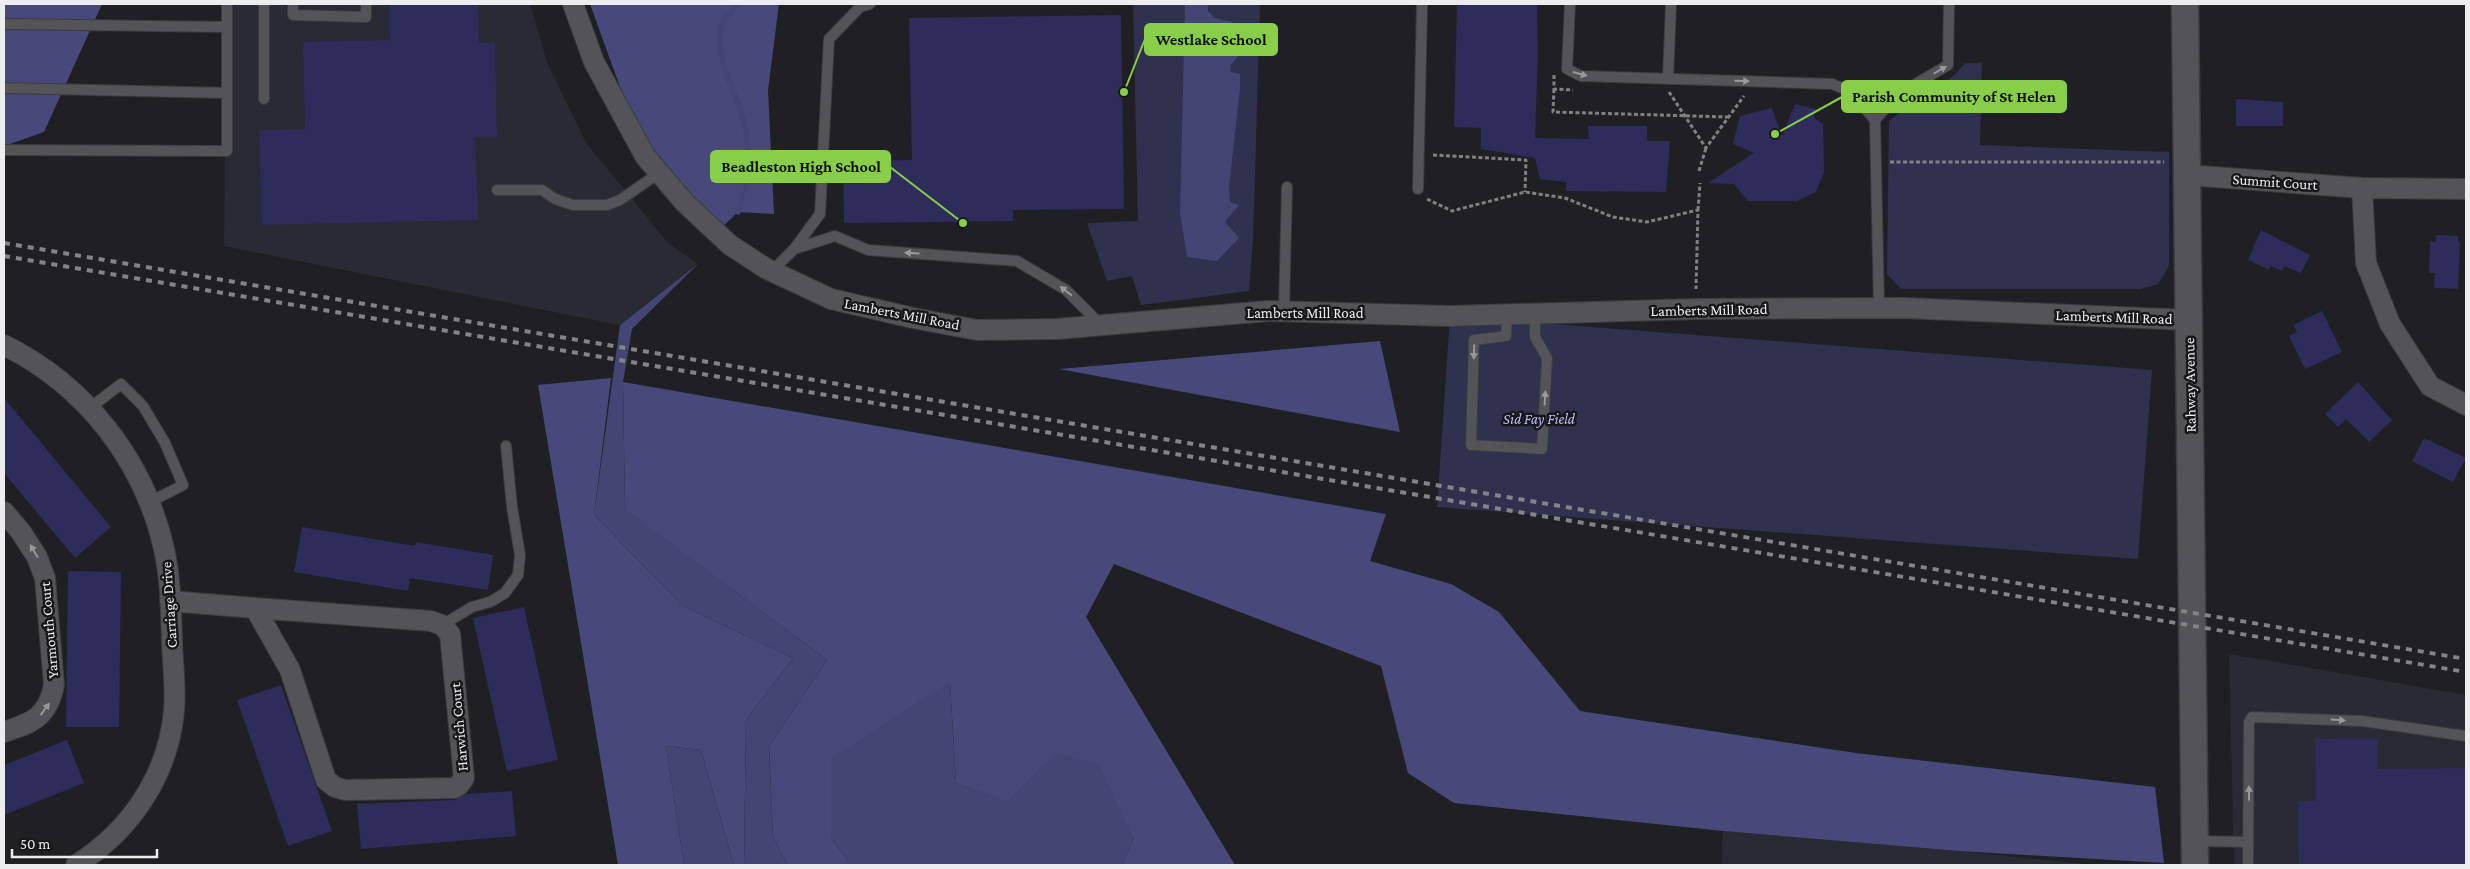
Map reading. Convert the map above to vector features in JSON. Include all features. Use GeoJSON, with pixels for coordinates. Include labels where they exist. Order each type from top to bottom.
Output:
{"type":"FeatureCollection","features":[{"type":"Feature","properties":{"kind":"street","name":"Lamberts Mill Road"},"geometry":{"type":"LineString","coordinates":[[573,4],[594,62],[645,156],[685,203],[730,245],[772,271],[831,299],[850,305],[977,330],[1057,329],[1284,311],[1450,316],[1696,309],[1879,308],[2189,320]]}},
{"type":"Feature","properties":{"kind":"street","name":"Rahway Avenue"},"geometry":{"type":"LineString","coordinates":[[2185,4],[2195,853]]}},
{"type":"Feature","properties":{"kind":"street","name":"Summit Court"},"geometry":{"type":"LineString","coordinates":[[2187,169],[2362,188],[2466,189]]}},
{"type":"Feature","properties":{"kind":"street"},"geometry":{"type":"LineString","coordinates":[[2362,188],[2366,263],[2390,324],[2430,386],[2466,405]]}},
{"type":"Feature","properties":{"kind":"street","name":"Carriage Drive"},"geometry":{"type":"LineString","coordinates":[[4,345],[46,370],[90,408],[113,436],[130,462],[150,502],[164,549],[170,601],[174,691],[170,733],[165,753],[158,772],[138,809],[110,840],[76,865]]}},
{"type":"Feature","properties":{"kind":"street","name":"Yarmouth Court"},"geometry":{"type":"LineString","coordinates":[[4,512],[29,544],[46,578],[54,685],[52,699],[45,711],[35,720],[4,732]]}},
{"type":"Feature","properties":{"kind":"street"},"geometry":{"type":"LineString","coordinates":[[170,601],[432,621],[442,625]]}},
{"type":"Feature","properties":{"kind":"street","name":"Harwich Court"},"geometry":{"type":"LineString","coordinates":[[255,608],[290,670],[326,780],[334,787],[345,790],[454,788],[459,786],[464,778],[450,634],[442,625]]}},
{"type":"Feature","properties":{"kind":"lane"},"geometry":{"type":"LineString","coordinates":[[4,150],[226,151],[227,4]]}},
{"type":"Feature","properties":{"kind":"lane"},"geometry":{"type":"LineString","coordinates":[[264,4],[264,99]]}},
{"type":"Feature","properties":{"kind":"lane"},"geometry":{"type":"LineString","coordinates":[[293,4],[292,15],[366,17],[366,4]]}},
{"type":"Feature","properties":{"kind":"lane"},"geometry":{"type":"LineString","coordinates":[[772,271],[794,249],[820,214],[830,39],[860,7],[870,4]]}},
{"type":"Feature","properties":{"kind":"lane"},"geometry":{"type":"LineString","coordinates":[[1422,4],[1422,189]]}},
{"type":"Feature","properties":{"kind":"lane"},"geometry":{"type":"LineString","coordinates":[[1570,4],[1567,69],[1581,76],[1832,84],[1850,91],[1875,120],[1879,308]]}},
{"type":"Feature","properties":{"kind":"lane"},"geometry":{"type":"LineString","coordinates":[[1668,79],[1671,4]]}},
{"type":"Feature","properties":{"kind":"lane"},"geometry":{"type":"LineString","coordinates":[[1875,120],[1897,95],[1948,65],[1949,4]]}},
{"type":"Feature","properties":{"kind":"lane"},"geometry":{"type":"LineString","coordinates":[[4,24],[227,27]]}},
{"type":"Feature","properties":{"kind":"lane"},"geometry":{"type":"LineString","coordinates":[[4,88],[227,92]]}},
{"type":"Feature","properties":{"kind":"lane"},"geometry":{"type":"LineString","coordinates":[[497,190],[542,190],[555,199],[573,205],[607,205],[620,200],[659,173]]}},
{"type":"Feature","properties":{"kind":"lane"},"geometry":{"type":"LineString","coordinates":[[1284,311],[1287,187]]}},
{"type":"Feature","properties":{"kind":"lane"},"geometry":{"type":"LineString","coordinates":[[794,249],[835,236],[868,250],[1017,261],[1066,290],[1101,325]]}},
{"type":"Feature","properties":{"kind":"lane"},"geometry":{"type":"LineString","coordinates":[[1507,315],[1506,336],[1474,340],[1471,445],[1542,449],[1547,358],[1535,337],[1536,314]]}},
{"type":"Feature","properties":{"kind":"lane"},"geometry":{"type":"LineString","coordinates":[[90,408],[121,384],[143,406],[166,443],[182,485],[150,502]]}},
{"type":"Feature","properties":{"kind":"lane"},"geometry":{"type":"LineString","coordinates":[[442,625],[472,607],[490,602],[506,593],[518,575],[520,555],[512,507],[506,446]]}},
{"type":"Feature","properties":{"kind":"lane"},"geometry":{"type":"LineString","coordinates":[[2248,865],[2249,722],[2252,717],[2362,721],[2466,736]]}},
{"type":"Feature","properties":{"kind":"lane"},"geometry":{"type":"LineString","coordinates":[[2195,853],[2248,842]]}},
{"type":"Feature","properties":{"kind":"path"},"geometry":{"type":"LineString","coordinates":[[1554,70],[1553,112],[1729,117]]}},
{"type":"Feature","properties":{"kind":"path"},"geometry":{"type":"LineString","coordinates":[[1554,89],[1582,90]]}},
{"type":"Feature","properties":{"kind":"path"},"geometry":{"type":"LineString","coordinates":[[1677,91],[1668,91],[1706,148]]}},
{"type":"Feature","properties":{"kind":"path"},"geometry":{"type":"LineString","coordinates":[[1699,171],[1706,148],[1748,92],[1739,92]]}},
{"type":"Feature","properties":{"kind":"path"},"geometry":{"type":"LineString","coordinates":[[1428,155],[1526,160],[1525,192]]}},
{"type":"Feature","properties":{"kind":"path"},"geometry":{"type":"LineString","coordinates":[[1876,162],[2187,169]]}},
{"type":"Feature","properties":{"kind":"path"},"geometry":{"type":"LineString","coordinates":[[1696,309],[1700,183]]}},
{"type":"Feature","properties":{"kind":"path"},"geometry":{"type":"LineString","coordinates":[[1422,189],[1426,198],[1452,211],[1525,192],[1565,198],[1614,217],[1647,222],[1698,210]]}},
{"type":"Feature","properties":{"kind":"shaded area"},"geometry":{"type":"Polygon","coordinates":[[[4,4],[102,4],[44,132],[4,146],[4,4]]]}},
{"type":"Feature","properties":{"kind":"shaded area"},"geometry":{"type":"Polygon","coordinates":[[[227,4],[530,4],[547,62],[586,143],[669,244],[698,264],[620,325],[224,246],[227,4]]]}},
{"type":"Feature","properties":{"kind":"shaded area"},"geometry":{"type":"Polygon","coordinates":[[[590,4],[779,4],[768,90],[774,214],[738,212],[717,232],[645,156],[590,4]]]}},
{"type":"Feature","properties":{"kind":"shaded area"},"geometry":{"type":"Polygon","coordinates":[[[1185,4],[1208,4],[1208,11],[1215,18],[1232,22],[1240,38],[1240,49],[1231,64],[1230,72],[1240,74],[1240,88],[1229,188],[1230,202],[1239,205],[1225,222],[1239,238],[1217,261],[1187,257],[1180,213],[1185,4]]]}},
{"type":"Feature","properties":{"kind":"shaded area"},"geometry":{"type":"Polygon","coordinates":[[[698,264],[632,329],[623,382],[625,509],[827,660],[769,746],[773,837],[788,865],[744,865],[746,720],[793,658],[683,606],[594,515],[620,325],[698,264]]]}},
{"type":"Feature","properties":{"kind":"shaded area"},"geometry":{"type":"Polygon","coordinates":[[[1380,341],[1400,432],[1059,369],[1380,341]]]}},
{"type":"Feature","properties":{"kind":"shaded area"},"geometry":{"type":"Polygon","coordinates":[[[611,378],[594,515],[683,606],[793,658],[746,720],[744,865],[734,865],[701,750],[666,746],[684,865],[618,865],[538,385],[611,378]]]}},
{"type":"Feature","properties":{"kind":"shaded area"},"geometry":{"type":"Polygon","coordinates":[[[623,382],[1386,514],[1370,561],[1451,584],[1499,612],[1580,711],[1856,753],[2155,787],[2164,863],[1959,851],[1723,831],[1454,803],[1408,773],[1381,666],[1114,564],[1086,617],[1235,865],[1122,865],[1134,838],[1007,802],[956,783],[950,683],[831,838],[851,865],[788,865],[773,837],[769,746],[827,660],[625,510],[623,382]]]}},
{"type":"Feature","properties":{"kind":"shaded area"},"geometry":{"type":"Polygon","coordinates":[[[2229,654],[2466,695],[2466,865],[2234,865],[2229,654]]]}},
{"type":"Feature","properties":{"kind":"shaded area"},"geometry":{"type":"Polygon","coordinates":[[[950,682],[956,783],[1007,801],[1057,752],[1098,765],[1134,838],[1122,865],[851,865],[831,838],[831,758],[950,682]]]}},
{"type":"Feature","properties":{"kind":"shaded area"},"geometry":{"type":"Polygon","coordinates":[[[666,746],[701,750],[734,865],[684,865],[666,746]]]}},
{"type":"Feature","properties":{"kind":"shaded area"},"geometry":{"type":"Polygon","coordinates":[[[1723,831],[1959,851],[2096,865],[1721,865],[1723,831]]]}},
{"type":"Feature","properties":{"kind":"green space"},"geometry":{"type":"Polygon","coordinates":[[[1133,4],[1260,4],[1253,240],[1249,291],[1141,305],[1132,276],[1107,281],[1087,223],[1138,221],[1133,4]]]}},
{"type":"Feature","properties":{"kind":"green space"},"geometry":{"type":"Polygon","coordinates":[[[1965,63],[1982,63],[1980,145],[2169,152],[2169,266],[2158,284],[2141,289],[1901,289],[1887,274],[1889,121],[1950,79],[1965,63]]]}},
{"type":"Feature","properties":{"kind":"green space","name":"Sid Fay Field"},"geometry":{"type":"Polygon","coordinates":[[[1450,316],[2152,370],[2138,559],[1437,507],[1450,316]]]}},
{"type":"Feature","properties":{"kind":"building"},"geometry":{"type":"Polygon","coordinates":[[[389,4],[478,4],[479,43],[495,42],[497,137],[475,137],[478,220],[262,225],[259,130],[305,129],[303,42],[390,40],[389,4]]]}},
{"type":"Feature","properties":{"kind":"building"},"geometry":{"type":"Polygon","coordinates":[[[1457,4],[1537,4],[1538,55],[1535,138],[1589,139],[1588,126],[1647,126],[1647,141],[1670,141],[1666,192],[1566,191],[1566,182],[1540,179],[1535,158],[1481,149],[1481,128],[1454,127],[1457,4]]]}},
{"type":"Feature","properties":{"kind":"building"},"geometry":{"type":"Polygon","coordinates":[[[1121,15],[1124,209],[1013,210],[1013,221],[844,223],[843,161],[912,160],[909,18],[1121,15]]]}},
{"type":"Feature","properties":{"kind":"building"},"geometry":{"type":"Polygon","coordinates":[[[2236,99],[2283,102],[2283,126],[2236,126],[2236,99]]]}},
{"type":"Feature","properties":{"kind":"building"},"geometry":{"type":"Polygon","coordinates":[[[1795,104],[1816,109],[1814,118],[1823,124],[1824,172],[1816,192],[1797,201],[1748,201],[1734,184],[1708,183],[1754,153],[1733,144],[1740,116],[1772,108],[1782,136],[1795,104]]]}},
{"type":"Feature","properties":{"kind":"building"},"geometry":{"type":"Polygon","coordinates":[[[2261,230],[2310,255],[2301,273],[2284,266],[2282,271],[2270,266],[2269,270],[2248,260],[2261,230]]]}},
{"type":"Feature","properties":{"kind":"building"},"geometry":{"type":"Polygon","coordinates":[[[2436,235],[2458,236],[2458,242],[2460,242],[2458,289],[2434,288],[2435,273],[2429,273],[2430,241],[2436,242],[2436,235]]]}},
{"type":"Feature","properties":{"kind":"building"},"geometry":{"type":"Polygon","coordinates":[[[2322,311],[2342,352],[2305,369],[2289,336],[2297,332],[2293,325],[2322,311]]]}},
{"type":"Feature","properties":{"kind":"building"},"geometry":{"type":"Polygon","coordinates":[[[2358,382],[2392,420],[2369,442],[2346,419],[2338,427],[2325,414],[2358,382]]]}},
{"type":"Feature","properties":{"kind":"building"},"geometry":{"type":"Polygon","coordinates":[[[4,398],[111,527],[75,558],[4,473],[4,398]]]}},
{"type":"Feature","properties":{"kind":"building"},"geometry":{"type":"Polygon","coordinates":[[[2424,438],[2466,458],[2453,482],[2412,461],[2424,438]]]}},
{"type":"Feature","properties":{"kind":"building"},"geometry":{"type":"Polygon","coordinates":[[[302,527],[415,546],[416,542],[493,555],[488,590],[410,578],[408,591],[294,572],[302,527]]]}},
{"type":"Feature","properties":{"kind":"building"},"geometry":{"type":"Polygon","coordinates":[[[68,571],[121,572],[119,727],[66,727],[68,571]]]}},
{"type":"Feature","properties":{"kind":"building"},"geometry":{"type":"Polygon","coordinates":[[[524,607],[558,760],[507,771],[473,618],[524,607]]]}},
{"type":"Feature","properties":{"kind":"building"},"geometry":{"type":"Polygon","coordinates":[[[281,685],[332,831],[288,846],[237,700],[281,685]]]}},
{"type":"Feature","properties":{"kind":"building"},"geometry":{"type":"Polygon","coordinates":[[[2378,738],[2378,769],[2466,768],[2466,865],[2299,865],[2298,801],[2316,801],[2315,739],[2378,738]]]}},
{"type":"Feature","properties":{"kind":"building"},"geometry":{"type":"Polygon","coordinates":[[[67,740],[84,783],[4,815],[4,765],[67,740]]]}},
{"type":"Feature","properties":{"kind":"building"},"geometry":{"type":"Polygon","coordinates":[[[512,791],[516,836],[361,849],[357,804],[454,800],[466,794],[512,791]]]}},
{"type":"Feature","properties":{"kind":"waterway"},"geometry":{"type":"LineString","coordinates":[[738,4],[723,22],[720,32],[722,57],[746,130],[747,177],[738,212]]}},
{"type":"Feature","properties":{"kind":"railway"},"geometry":{"type":"LineString","coordinates":[[4,243],[2466,659]]}},
{"type":"Feature","properties":{"kind":"railway"},"geometry":{"type":"LineString","coordinates":[[4,256],[2466,672]]}},
{"type":"Feature","properties":{"kind":"place","name":"Westlake School"},"geometry":{"type":"Point","coordinates":[1124,92]}},
{"type":"Feature","properties":{"kind":"place","name":"Parish Community of St Helen"},"geometry":{"type":"Point","coordinates":[1775,134]}},
{"type":"Feature","properties":{"kind":"place","name":"Beadleston High School"},"geometry":{"type":"Point","coordinates":[963,223]}}]}
